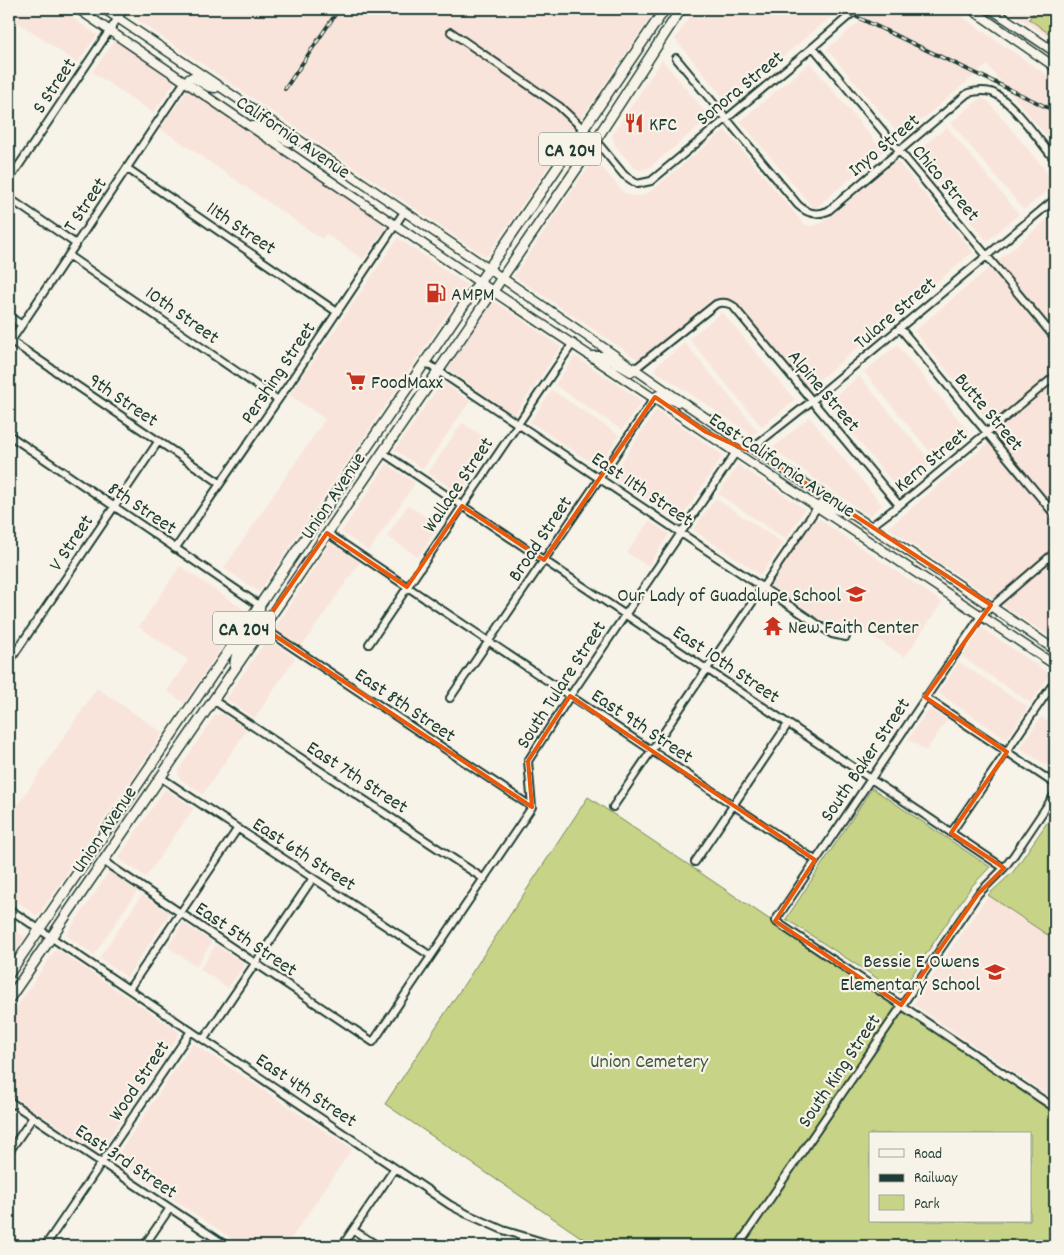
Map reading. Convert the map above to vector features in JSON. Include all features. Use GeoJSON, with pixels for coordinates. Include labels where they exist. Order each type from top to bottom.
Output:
{"type":"FeatureCollection","features":[{"type":"Feature","properties":{"kind":"highway","name":"Union Avenue"},"geometry":{"type":"LineString","coordinates":[[9,974],[665,9]]}},
{"type":"Feature","properties":{"kind":"highway","name":"Union Avenue"},"geometry":{"type":"LineString","coordinates":[[9,999],[492,290],[596,141],[681,9]]}},
{"type":"Feature","properties":{"kind":"highway"},"geometry":{"type":"LineString","coordinates":[[235,667],[236,653],[260,616],[259,605]]}},
{"type":"Feature","properties":{"kind":"main road","name":"California Avenue"},"geometry":{"type":"LineString","coordinates":[[78,9],[492,290]]}},
{"type":"Feature","properties":{"kind":"main road","name":"California Avenue"},"geometry":{"type":"LineString","coordinates":[[104,9],[502,277]]}},
{"type":"Feature","properties":{"kind":"main road"},"geometry":{"type":"LineString","coordinates":[[971,9],[1055,67]]}},
{"type":"Feature","properties":{"kind":"main road"},"geometry":{"type":"LineString","coordinates":[[992,9],[1055,52]]}},
{"type":"Feature","properties":{"kind":"main road"},"geometry":{"type":"LineString","coordinates":[[1028,48],[1035,38]]}},
{"type":"Feature","properties":{"kind":"main road"},"geometry":{"type":"LineString","coordinates":[[186,81],[192,77],[209,87],[219,88]]}},
{"type":"Feature","properties":{"kind":"main road"},"geometry":{"type":"LineString","coordinates":[[251,126],[263,127],[289,142],[292,142],[295,138]]}},
{"type":"Feature","properties":{"kind":"main road","name":"East California Avenue"},"geometry":{"type":"LineString","coordinates":[[502,277],[752,448],[991,605],[1055,650]]}},
{"type":"Feature","properties":{"kind":"main road","name":"East California Avenue"},"geometry":{"type":"LineString","coordinates":[[492,290],[1055,665]]}},
{"type":"Feature","properties":{"kind":"main road"},"geometry":{"type":"LineString","coordinates":[[593,356],[604,356],[631,372],[636,368]]}},
{"type":"Feature","properties":{"kind":"main road"},"geometry":{"type":"LineString","coordinates":[[655,397],[658,395],[667,397],[699,412]]}},
{"type":"Feature","properties":{"kind":"main road"},"geometry":{"type":"LineString","coordinates":[[706,432],[744,449],[752,448]]}},
{"type":"Feature","properties":{"kind":"main road"},"geometry":{"type":"LineString","coordinates":[[818,506],[823,504],[829,506],[860,520]]}},
{"type":"Feature","properties":{"kind":"street","name":"S Street"},"geometry":{"type":"LineString","coordinates":[[9,180],[124,9]]}},
{"type":"Feature","properties":{"kind":"street","name":"Sonora Street"},"geometry":{"type":"LineString","coordinates":[[596,141],[624,175],[637,184],[651,181],[814,47],[857,9]]}},
{"type":"Feature","properties":{"kind":"street"},"geometry":{"type":"LineString","coordinates":[[451,32],[559,106],[596,141]]}},
{"type":"Feature","properties":{"kind":"street","name":"Chico Street"},"geometry":{"type":"LineString","coordinates":[[814,47],[1055,338]]}},
{"type":"Feature","properties":{"kind":"street"},"geometry":{"type":"LineString","coordinates":[[676,58],[726,119]]}},
{"type":"Feature","properties":{"kind":"street","name":"T Street"},"geometry":{"type":"LineString","coordinates":[[10,342],[186,81]]}},
{"type":"Feature","properties":{"kind":"street","name":"Inyo Street"},"geometry":{"type":"LineString","coordinates":[[726,119],[798,205],[810,213],[816,214],[828,211],[968,94],[987,91],[993,92],[1005,100],[1055,160]]}},
{"type":"Feature","properties":{"kind":"street","name":"11th Street"},"geometry":{"type":"LineString","coordinates":[[128,169],[338,312]]}},
{"type":"Feature","properties":{"kind":"street"},"geometry":{"type":"LineString","coordinates":[[9,198],[76,244]]}},
{"type":"Feature","properties":{"kind":"street","name":"Tulare Street"},"geometry":{"type":"LineString","coordinates":[[752,448],[813,400],[1055,199]]}},
{"type":"Feature","properties":{"kind":"street","name":"Pershing Street"},"geometry":{"type":"LineString","coordinates":[[175,549],[338,312],[404,212]]}},
{"type":"Feature","properties":{"kind":"street","name":"10th Street"},"geometry":{"type":"LineString","coordinates":[[69,256],[278,400]]}},
{"type":"Feature","properties":{"kind":"street","name":"Alpine Street"},"geometry":{"type":"LineString","coordinates":[[636,368],[710,308],[721,302],[733,306],[899,505]]}},
{"type":"Feature","properties":{"kind":"street"},"geometry":{"type":"LineString","coordinates":[[9,316],[22,325]]}},
{"type":"Feature","properties":{"kind":"street","name":"Butte Street"},"geometry":{"type":"LineString","coordinates":[[900,328],[1055,515]]}},
{"type":"Feature","properties":{"kind":"street","name":"9th Street"},"geometry":{"type":"LineString","coordinates":[[10,342],[220,483]]}},
{"type":"Feature","properties":{"kind":"street","name":"Wallace Street"},"geometry":{"type":"LineString","coordinates":[[369,644],[573,343]]}},
{"type":"Feature","properties":{"kind":"street","name":"East 11th Street"},"geometry":{"type":"LineString","coordinates":[[425,362],[832,634],[846,637]]}},
{"type":"Feature","properties":{"kind":"street","name":"Kern Street"},"geometry":{"type":"LineString","coordinates":[[870,526],[899,505],[1055,376]]}},
{"type":"Feature","properties":{"kind":"street","name":"Broad Street"},"geometry":{"type":"LineString","coordinates":[[450,698],[655,397]]}},
{"type":"Feature","properties":{"kind":"street","name":"8th Street"},"geometry":{"type":"LineString","coordinates":[[9,435],[259,605]]}},
{"type":"Feature","properties":{"kind":"street","name":"V Street"},"geometry":{"type":"LineString","coordinates":[[9,662],[158,442]]}},
{"type":"Feature","properties":{"kind":"street","name":"East 10th Street"},"geometry":{"type":"LineString","coordinates":[[382,452],[1004,868]]}},
{"type":"Feature","properties":{"kind":"street","name":"South Tulare Street"},"geometry":{"type":"LineString","coordinates":[[532,807],[528,761],[736,452]]}},
{"type":"Feature","properties":{"kind":"street"},"geometry":{"type":"LineString","coordinates":[[613,807],[818,506]]}},
{"type":"Feature","properties":{"kind":"street","name":"East 9th Street"},"geometry":{"type":"LineString","coordinates":[[327,533],[815,860]]}},
{"type":"Feature","properties":{"kind":"street","name":"South Baker Street"},"geometry":{"type":"LineString","coordinates":[[901,1005],[775,921],[981,616],[991,605],[1055,552]]}},
{"type":"Feature","properties":{"kind":"street","name":"East 8th Street"},"geometry":{"type":"LineString","coordinates":[[262,627],[532,807]]}},
{"type":"Feature","properties":{"kind":"street"},"geometry":{"type":"LineString","coordinates":[[951,833],[1055,681]]}},
{"type":"Feature","properties":{"kind":"street"},"geometry":{"type":"LineString","coordinates":[[925,697],[1055,784]]}},
{"type":"Feature","properties":{"kind":"street","name":"East 7th Street"},"geometry":{"type":"LineString","coordinates":[[213,700],[484,879]]}},
{"type":"Feature","properties":{"kind":"street"},"geometry":{"type":"LineString","coordinates":[[695,862],[788,724]]}},
{"type":"Feature","properties":{"kind":"street","name":"East 6th Street"},"geometry":{"type":"LineString","coordinates":[[160,777],[431,956]]}},
{"type":"Feature","properties":{"kind":"street","name":"South King Street"},"geometry":{"type":"LineString","coordinates":[[738,1246],[978,894],[1004,868],[1055,794]]}},
{"type":"Feature","properties":{"kind":"street"},"geometry":{"type":"LineString","coordinates":[[431,956],[532,807]]}},
{"type":"Feature","properties":{"kind":"street"},"geometry":{"type":"LineString","coordinates":[[129,988],[238,828]]}},
{"type":"Feature","properties":{"kind":"street","name":"East 5th Street"},"geometry":{"type":"LineString","coordinates":[[103,861],[373,1042],[431,956]]}},
{"type":"Feature","properties":{"kind":"street"},"geometry":{"type":"LineString","coordinates":[[204,1039],[313,878]]}},
{"type":"Feature","properties":{"kind":"street","name":"East 4th Street"},"geometry":{"type":"LineString","coordinates":[[9,909],[395,1168],[467,1214],[503,1230],[556,1246]]}},
{"type":"Feature","properties":{"kind":"street"},"geometry":{"type":"LineString","coordinates":[[901,1005],[1055,1108]]}},
{"type":"Feature","properties":{"kind":"street","name":"Wood Street"},"geometry":{"type":"LineString","coordinates":[[45,1246],[191,1030]]}},
{"type":"Feature","properties":{"kind":"street","name":"East 3rd Street"},"geometry":{"type":"LineString","coordinates":[[9,1101],[227,1246]]}},
{"type":"Feature","properties":{"kind":"street"},"geometry":{"type":"LineString","coordinates":[[9,1152],[33,1117]]}},
{"type":"Feature","properties":{"kind":"street"},"geometry":{"type":"LineString","coordinates":[[342,1246],[395,1168]]}},
{"type":"Feature","properties":{"kind":"street"},"geometry":{"type":"LineString","coordinates":[[144,1246],[170,1208]]}},
{"type":"Feature","properties":{"kind":"street"},"geometry":{"type":"LineString","coordinates":[[353,1230],[378,1246]]}},
{"type":"Feature","properties":{"kind":"street"},"geometry":{"type":"LineString","coordinates":[[518,1246],[524,1237]]}},
{"type":"Feature","properties":{"kind":"highlighted area"},"geometry":{"type":"Polygon","coordinates":[[[655,397],[706,432],[744,449],[752,448],[991,605],[925,697],[1007,752],[951,833],[1004,868],[978,894],[901,1005],[775,921],[815,860],[570,696],[528,761],[532,807],[262,627],[327,533],[407,587],[462,506],[544,560],[655,397]]]}},
{"type":"Feature","properties":{"kind":"shaded area"},"geometry":{"type":"Polygon","coordinates":[[[13,9],[60,9],[97,35],[77,63],[9,16],[13,9]]]}},
{"type":"Feature","properties":{"kind":"shaded area"},"geometry":{"type":"Polygon","coordinates":[[[139,9],[656,9],[487,256],[133,17],[139,9]]]}},
{"type":"Feature","properties":{"kind":"shaded area"},"geometry":{"type":"Polygon","coordinates":[[[695,9],[841,9],[727,102],[675,39],[695,9]]]}},
{"type":"Feature","properties":{"kind":"shaded area"},"geometry":{"type":"Polygon","coordinates":[[[875,9],[951,9],[1055,81],[1055,146],[987,65],[901,137],[827,49],[875,9]]]}},
{"type":"Feature","properties":{"kind":"shaded area"},"geometry":{"type":"Polygon","coordinates":[[[1006,9],[1055,9],[1055,42],[1006,9]]]}},
{"type":"Feature","properties":{"kind":"shaded area"},"geometry":{"type":"Polygon","coordinates":[[[115,40],[175,82],[153,113],[92,72],[115,40]]]}},
{"type":"Feature","properties":{"kind":"shaded area"},"geometry":{"type":"Polygon","coordinates":[[[662,60],[708,115],[708,119],[649,168],[639,170],[633,167],[615,145],[612,135],[662,60]]]}},
{"type":"Feature","properties":{"kind":"shaded area"},"geometry":{"type":"Polygon","coordinates":[[[810,63],[883,151],[814,209],[740,121],[810,63]]]}},
{"type":"Feature","properties":{"kind":"shaded area"},"geometry":{"type":"Polygon","coordinates":[[[188,90],[388,226],[363,259],[326,234],[322,239],[160,128],[188,90]]]}},
{"type":"Feature","properties":{"kind":"shaded area"},"geometry":{"type":"Polygon","coordinates":[[[981,98],[987,100],[1055,182],[1024,210],[951,123],[981,98]]]}},
{"type":"Feature","properties":{"kind":"shaded area"},"geometry":{"type":"Polygon","coordinates":[[[947,127],[1019,214],[987,241],[914,154],[947,127]]]}},
{"type":"Feature","properties":{"kind":"shaded area"},"geometry":{"type":"Polygon","coordinates":[[[725,130],[806,225],[820,224],[897,161],[973,252],[808,389],[734,300],[720,298],[711,300],[639,360],[514,276],[591,163],[599,164],[624,193],[632,196],[642,196],[651,191],[725,130]]]}},
{"type":"Feature","properties":{"kind":"shaded area"},"geometry":{"type":"Polygon","coordinates":[[[1055,213],[1055,640],[888,528],[999,434],[914,331],[1055,213]]]}},
{"type":"Feature","properties":{"kind":"shaded area"},"geometry":{"type":"Polygon","coordinates":[[[398,238],[467,285],[259,592],[224,568],[325,419],[290,395],[398,238]]]}},
{"type":"Feature","properties":{"kind":"shaded area"},"geometry":{"type":"Polygon","coordinates":[[[494,301],[561,347],[515,414],[509,412],[448,369],[494,301]]]}},
{"type":"Feature","properties":{"kind":"shaded area"},"geometry":{"type":"Polygon","coordinates":[[[722,312],[795,400],[762,427],[689,339],[722,312]]]}},
{"type":"Feature","properties":{"kind":"shaded area"},"geometry":{"type":"Polygon","coordinates":[[[685,343],[758,431],[752,435],[656,371],[655,367],[685,343]]]}},
{"type":"Feature","properties":{"kind":"shaded area"},"geometry":{"type":"Polygon","coordinates":[[[897,345],[969,432],[936,459],[864,372],[897,345]]]}},
{"type":"Feature","properties":{"kind":"shaded area"},"geometry":{"type":"Polygon","coordinates":[[[575,356],[642,401],[622,430],[555,385],[575,356]]]}},
{"type":"Feature","properties":{"kind":"shaded area"},"geometry":{"type":"Polygon","coordinates":[[[859,376],[932,463],[899,490],[827,403],[859,376]]]}},
{"type":"Feature","properties":{"kind":"shaded area"},"geometry":{"type":"Polygon","coordinates":[[[442,382],[470,401],[423,469],[395,450],[442,382]]]}},
{"type":"Feature","properties":{"kind":"shaded area"},"geometry":{"type":"Polygon","coordinates":[[[552,390],[619,435],[598,467],[530,422],[552,390]]]}},
{"type":"Feature","properties":{"kind":"shaded area"},"geometry":{"type":"Polygon","coordinates":[[[656,410],[723,455],[679,521],[612,476],[656,410]]]}},
{"type":"Feature","properties":{"kind":"shaded area"},"geometry":{"type":"Polygon","coordinates":[[[809,417],[882,505],[869,516],[772,449],[809,417]]]}},
{"type":"Feature","properties":{"kind":"shaded area"},"geometry":{"type":"Polygon","coordinates":[[[462,423],[494,443],[460,493],[428,473],[462,423]]]}},
{"type":"Feature","properties":{"kind":"shaded area"},"geometry":{"type":"Polygon","coordinates":[[[387,464],[415,483],[369,551],[341,532],[387,464]]]}},
{"type":"Feature","properties":{"kind":"shaded area"},"geometry":{"type":"Polygon","coordinates":[[[738,465],[805,509],[786,539],[718,494],[738,465]]]}},
{"type":"Feature","properties":{"kind":"shaded area"},"geometry":{"type":"Polygon","coordinates":[[[715,498],[783,543],[761,575],[693,530],[715,498]]]}},
{"type":"Feature","properties":{"kind":"shaded area"},"geometry":{"type":"Polygon","coordinates":[[[408,505],[439,526],[418,557],[387,536],[408,505]]]}},
{"type":"Feature","properties":{"kind":"shaded area","name":"Our Lady of Guadalupe School"},"geometry":{"type":"Polygon","coordinates":[[[819,519],[942,602],[905,657],[858,628],[846,623],[838,626],[828,624],[770,585],[814,520],[819,519]]]}},
{"type":"Feature","properties":{"kind":"shaded area"},"geometry":{"type":"Polygon","coordinates":[[[649,521],[669,534],[648,566],[627,553],[649,521]]]}},
{"type":"Feature","properties":{"kind":"shaded area"},"geometry":{"type":"Polygon","coordinates":[[[330,543],[360,562],[302,646],[275,628],[330,543]]]}},
{"type":"Feature","properties":{"kind":"shaded area"},"geometry":{"type":"Polygon","coordinates":[[[180,566],[246,611],[184,703],[167,691],[188,660],[139,627],[180,566]]]}},
{"type":"Feature","properties":{"kind":"shaded area"},"geometry":{"type":"Polygon","coordinates":[[[982,628],[1050,674],[1031,703],[962,657],[982,628]]]}},
{"type":"Feature","properties":{"kind":"shaded area"},"geometry":{"type":"Polygon","coordinates":[[[267,639],[295,658],[255,718],[226,699],[267,639]]]}},
{"type":"Feature","properties":{"kind":"shaded area"},"geometry":{"type":"Polygon","coordinates":[[[959,662],[1028,707],[1007,739],[938,693],[959,662]]]}},
{"type":"Feature","properties":{"kind":"shaded area"},"geometry":{"type":"Polygon","coordinates":[[[97,688],[163,733],[38,916],[9,896],[9,818],[97,688]]]}},
{"type":"Feature","properties":{"kind":"shaded area"},"geometry":{"type":"Polygon","coordinates":[[[931,710],[947,720],[926,751],[908,739],[926,713],[931,710]]]}},
{"type":"Feature","properties":{"kind":"shaded area"},"geometry":{"type":"Polygon","coordinates":[[[223,714],[247,730],[203,794],[179,778],[178,771],[215,715],[223,714]]]}},
{"type":"Feature","properties":{"kind":"shaded area"},"geometry":{"type":"Polygon","coordinates":[[[1041,717],[1055,726],[1055,771],[1020,748],[1041,717]]]}},
{"type":"Feature","properties":{"kind":"shaded area"},"geometry":{"type":"Polygon","coordinates":[[[165,789],[194,808],[146,877],[118,858],[165,789]]]}},
{"type":"Feature","properties":{"kind":"shaded area"},"geometry":{"type":"Polygon","coordinates":[[[109,872],[137,891],[94,955],[66,935],[109,872]]]}},
{"type":"Feature","properties":{"kind":"shaded area"},"geometry":{"type":"Polygon","coordinates":[[[142,895],[170,913],[127,977],[99,958],[142,895]]]}},
{"type":"Feature","properties":{"kind":"shaded area","name":"Bessie E Owens Elementary School"},"geometry":{"type":"Polygon","coordinates":[[[988,896],[1055,940],[1055,1100],[913,1004],[988,896]]]}},
{"type":"Feature","properties":{"kind":"shaded area"},"geometry":{"type":"Polygon","coordinates":[[[183,923],[212,942],[196,966],[168,947],[183,923]]]}},
{"type":"Feature","properties":{"kind":"shaded area"},"geometry":{"type":"Polygon","coordinates":[[[9,926],[25,937],[9,961],[9,926]]]}},
{"type":"Feature","properties":{"kind":"shaded area"},"geometry":{"type":"Polygon","coordinates":[[[216,945],[245,964],[228,988],[200,969],[216,945]]]}},
{"type":"Feature","properties":{"kind":"shaded area"},"geometry":{"type":"Polygon","coordinates":[[[56,949],[178,1031],[179,1034],[100,1151],[9,1094],[9,1018],[56,949]]]}},
{"type":"Feature","properties":{"kind":"shaded area"},"geometry":{"type":"Polygon","coordinates":[[[193,1043],[352,1149],[286,1246],[243,1246],[114,1160],[193,1043]]]}},
{"type":"Feature","properties":{"kind":"green space"},"geometry":{"type":"Polygon","coordinates":[[[1036,9],[1039,9],[1055,20],[1048,33],[1029,19],[1036,9]]]}},
{"type":"Feature","properties":{"kind":"green space"},"geometry":{"type":"Polygon","coordinates":[[[872,788],[990,867],[971,887],[900,993],[786,919],[872,788]]]}},
{"type":"Feature","properties":{"kind":"green space","name":"Union Cemetery"},"geometry":{"type":"Polygon","coordinates":[[[588,797],[1055,1112],[1055,1246],[594,1246],[385,1104],[588,797]]]}},
{"type":"Feature","properties":{"kind":"green space"},"geometry":{"type":"Polygon","coordinates":[[[1055,811],[1055,940],[988,895],[1013,872],[1055,811]]]}},
{"type":"Feature","properties":{"kind":"railway"},"geometry":{"type":"LineString","coordinates":[[285,89],[339,9]]}},
{"type":"Feature","properties":{"kind":"railway"},"geometry":{"type":"LineString","coordinates":[[840,9],[1055,111]]}},
{"type":"Feature","properties":{"kind":"place","name":"KFC"},"geometry":{"type":"Point","coordinates":[634,123]}},
{"type":"Feature","properties":{"kind":"place","name":"AMPM"},"geometry":{"type":"Point","coordinates":[436,293]}},
{"type":"Feature","properties":{"kind":"place","name":"FoodMaxx"},"geometry":{"type":"Point","coordinates":[356,381]}},
{"type":"Feature","properties":{"kind":"place","name":"Our Lady of Guadalupe School"},"geometry":{"type":"Point","coordinates":[856,594]}},
{"type":"Feature","properties":{"kind":"place","name":"New Faith Center"},"geometry":{"type":"Point","coordinates":[773,626]}},
{"type":"Feature","properties":{"kind":"place","name":"Bessie E Owens Elementary School"},"geometry":{"type":"Point","coordinates":[995,972]}}]}
